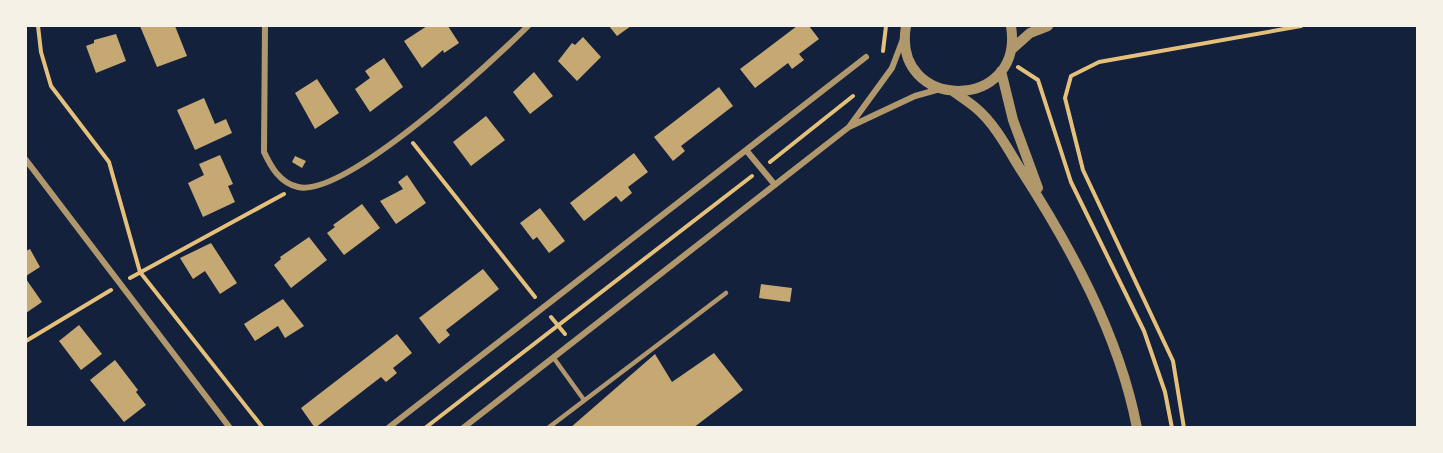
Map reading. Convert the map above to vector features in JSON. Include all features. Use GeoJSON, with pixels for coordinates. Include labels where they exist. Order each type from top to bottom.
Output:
{"type":"FeatureCollection","features":[{"type":"Feature","properties":{"kind":"street"},"geometry":{"type":"LineString","coordinates":[[265,26],[264,152],[270,166],[282,179],[298,187],[315,187],[331,182],[405,133],[484,69],[528,26]]}},
{"type":"Feature","properties":{"kind":"street"},"geometry":{"type":"LineString","coordinates":[[954,92],[980,87],[1001,71],[1011,50],[1011,26]]}},
{"type":"Feature","properties":{"kind":"street"},"geometry":{"type":"LineString","coordinates":[[1011,50],[1030,33],[1048,26]]}},
{"type":"Feature","properties":{"kind":"street"},"geometry":{"type":"LineString","coordinates":[[905,31],[906,50],[918,74],[941,89],[954,92],[978,108],[1046,208]]}},
{"type":"Feature","properties":{"kind":"street"},"geometry":{"type":"LineString","coordinates":[[849,128],[892,68],[905,31]]}},
{"type":"Feature","properties":{"kind":"street"},"geometry":{"type":"LineString","coordinates":[[388,428],[866,57]]}},
{"type":"Feature","properties":{"kind":"street"},"geometry":{"type":"LineString","coordinates":[[1001,71],[1013,120],[1046,208],[1116,348],[1131,397],[1137,428]]}},
{"type":"Feature","properties":{"kind":"street"},"geometry":{"type":"LineString","coordinates":[[463,428],[849,128],[915,96],[941,89]]}},
{"type":"Feature","properties":{"kind":"street"},"geometry":{"type":"LineString","coordinates":[[746,150],[775,185]]}},
{"type":"Feature","properties":{"kind":"street"},"geometry":{"type":"LineString","coordinates":[[26,160],[230,428]]}},
{"type":"Feature","properties":{"kind":"lane"},"geometry":{"type":"LineString","coordinates":[[548,428],[726,293]]}},
{"type":"Feature","properties":{"kind":"lane"},"geometry":{"type":"LineString","coordinates":[[553,357],[584,400]]}},
{"type":"Feature","properties":{"kind":"path"},"geometry":{"type":"LineString","coordinates":[[38,26],[41,52],[51,86],[109,162],[140,272],[263,428]]}},
{"type":"Feature","properties":{"kind":"path"},"geometry":{"type":"LineString","coordinates":[[881,61],[886,26]]}},
{"type":"Feature","properties":{"kind":"path"},"geometry":{"type":"LineString","coordinates":[[1184,428],[1173,361],[1083,170],[1065,98],[1071,76],[1099,62],[1301,26]]}},
{"type":"Feature","properties":{"kind":"path"},"geometry":{"type":"LineString","coordinates":[[1007,61],[1038,80],[1071,182],[1144,331],[1163,384],[1172,428]]}},
{"type":"Feature","properties":{"kind":"path"},"geometry":{"type":"LineString","coordinates":[[424,428],[860,90]]}},
{"type":"Feature","properties":{"kind":"path"},"geometry":{"type":"LineString","coordinates":[[405,133],[572,343]]}},
{"type":"Feature","properties":{"kind":"path"},"geometry":{"type":"LineString","coordinates":[[26,341],[140,272],[298,187]]}},
{"type":"Feature","properties":{"kind":"building"},"geometry":{"type":"Polygon","coordinates":[[[140,26],[175,26],[187,56],[157,67],[140,26]]]}},
{"type":"Feature","properties":{"kind":"building"},"geometry":{"type":"Polygon","coordinates":[[[427,26],[448,26],[459,43],[444,53],[443,50],[422,68],[404,41],[427,26]]]}},
{"type":"Feature","properties":{"kind":"building"},"geometry":{"type":"Polygon","coordinates":[[[609,26],[631,26],[617,36],[609,26]]]}},
{"type":"Feature","properties":{"kind":"building"},"geometry":{"type":"Polygon","coordinates":[[[797,26],[809,26],[819,39],[799,54],[804,60],[792,69],[788,63],[755,88],[740,69],[797,26]]]}},
{"type":"Feature","properties":{"kind":"building"},"geometry":{"type":"Polygon","coordinates":[[[116,34],[126,61],[96,73],[86,46],[94,43],[94,40],[116,34]]]}},
{"type":"Feature","properties":{"kind":"building"},"geometry":{"type":"Polygon","coordinates":[[[583,37],[601,57],[577,81],[558,61],[572,43],[575,45],[583,37]]]}},
{"type":"Feature","properties":{"kind":"building"},"geometry":{"type":"Polygon","coordinates":[[[384,58],[403,87],[370,112],[355,89],[370,78],[365,71],[384,58]]]}},
{"type":"Feature","properties":{"kind":"building"},"geometry":{"type":"Polygon","coordinates":[[[534,72],[553,96],[530,114],[513,92],[534,72]]]}},
{"type":"Feature","properties":{"kind":"building"},"geometry":{"type":"Polygon","coordinates":[[[317,79],[339,113],[315,129],[295,93],[317,79]]]}},
{"type":"Feature","properties":{"kind":"building"},"geometry":{"type":"Polygon","coordinates":[[[719,87],[733,106],[681,146],[685,151],[673,161],[654,137],[719,87]]]}},
{"type":"Feature","properties":{"kind":"building"},"geometry":{"type":"Polygon","coordinates":[[[204,98],[215,124],[226,119],[232,133],[195,150],[177,110],[204,98]]]}},
{"type":"Feature","properties":{"kind":"building"},"geometry":{"type":"Polygon","coordinates":[[[486,116],[505,140],[471,166],[453,142],[486,116]]]}},
{"type":"Feature","properties":{"kind":"building"},"geometry":{"type":"Polygon","coordinates":[[[634,153],[648,172],[628,187],[632,193],[621,202],[616,196],[584,221],[570,203],[634,153]]]}},
{"type":"Feature","properties":{"kind":"building"},"geometry":{"type":"Polygon","coordinates":[[[220,155],[233,184],[228,186],[235,202],[203,217],[188,183],[204,175],[199,164],[220,155]]]}},
{"type":"Feature","properties":{"kind":"building"},"geometry":{"type":"Polygon","coordinates":[[[295,156],[306,161],[302,168],[292,162],[295,156]]]}},
{"type":"Feature","properties":{"kind":"building"},"geometry":{"type":"Polygon","coordinates":[[[407,175],[426,203],[396,224],[380,201],[403,189],[398,182],[407,175]]]}},
{"type":"Feature","properties":{"kind":"building"},"geometry":{"type":"Polygon","coordinates":[[[362,204],[380,228],[344,255],[327,233],[335,227],[333,225],[362,204]]]}},
{"type":"Feature","properties":{"kind":"building"},"geometry":{"type":"Polygon","coordinates":[[[540,208],[565,241],[549,253],[537,237],[533,240],[520,223],[540,208]]]}},
{"type":"Feature","properties":{"kind":"building"},"geometry":{"type":"Polygon","coordinates":[[[309,237],[327,260],[291,288],[274,265],[281,259],[280,257],[309,237]]]}},
{"type":"Feature","properties":{"kind":"building"},"geometry":{"type":"Polygon","coordinates":[[[211,243],[237,283],[220,294],[205,271],[193,279],[180,258],[211,243]]]}},
{"type":"Feature","properties":{"kind":"building"},"geometry":{"type":"Polygon","coordinates":[[[30,249],[40,267],[26,276],[26,251],[30,249]]]}},
{"type":"Feature","properties":{"kind":"building"},"geometry":{"type":"Polygon","coordinates":[[[483,269],[499,289],[446,330],[450,335],[439,344],[419,318],[483,269]]]}},
{"type":"Feature","properties":{"kind":"building"},"geometry":{"type":"Polygon","coordinates":[[[26,279],[42,302],[26,313],[26,279]]]}},
{"type":"Feature","properties":{"kind":"building"},"geometry":{"type":"Polygon","coordinates":[[[761,284],[792,288],[790,302],[759,298],[761,284]]]}},
{"type":"Feature","properties":{"kind":"building"},"geometry":{"type":"Polygon","coordinates":[[[283,299],[304,326],[285,338],[278,326],[255,341],[244,324],[283,299]]]}},
{"type":"Feature","properties":{"kind":"building"},"geometry":{"type":"Polygon","coordinates":[[[79,325],[102,354],[81,370],[59,341],[79,325]]]}},
{"type":"Feature","properties":{"kind":"building"},"geometry":{"type":"Polygon","coordinates":[[[397,334],[412,353],[393,368],[397,373],[386,382],[381,377],[315,428],[301,408],[397,334]]]}},
{"type":"Feature","properties":{"kind":"building"},"geometry":{"type":"Polygon","coordinates":[[[714,353],[743,390],[693,428],[570,428],[655,354],[672,382],[714,353]]]}},
{"type":"Feature","properties":{"kind":"building"},"geometry":{"type":"Polygon","coordinates":[[[115,360],[138,390],[136,392],[146,405],[124,422],[90,380],[115,360]]]}}]}
